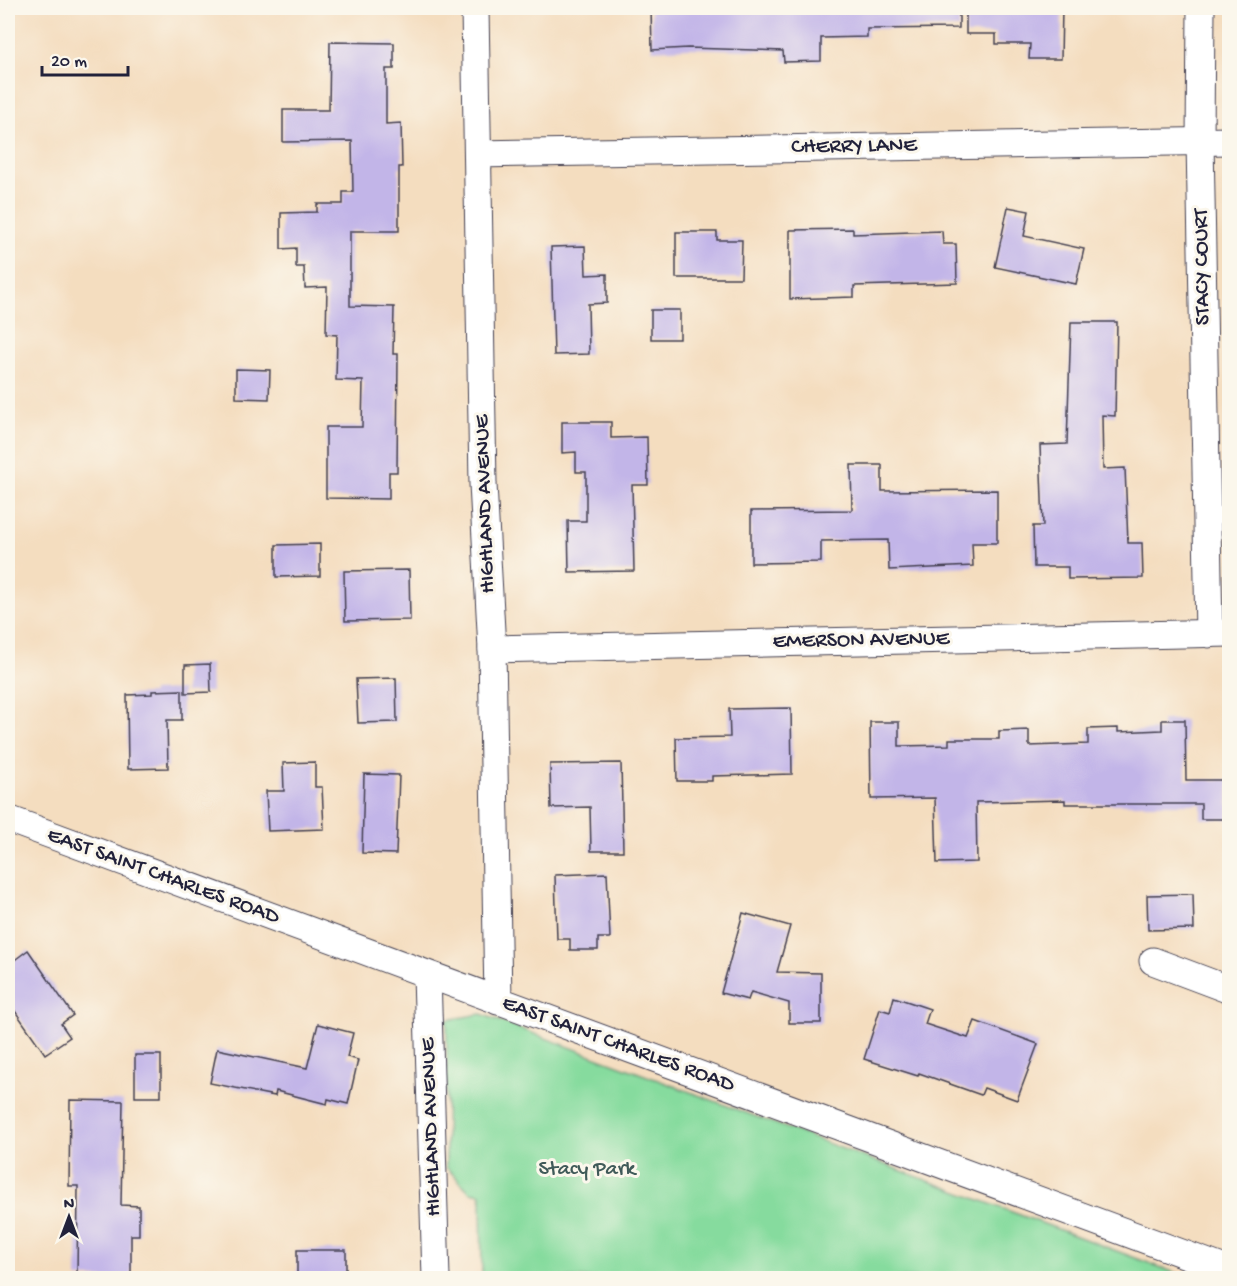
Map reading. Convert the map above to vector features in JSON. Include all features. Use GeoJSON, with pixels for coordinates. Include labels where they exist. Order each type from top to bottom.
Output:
{"type":"FeatureCollection","features":[{"type":"Feature","properties":{"kind":"street","name":"HIGHLAND AVENUE"},"geometry":{"type":"LineString","coordinates":[[475,8],[483,484],[492,649],[498,1001]]}},
{"type":"Feature","properties":{"kind":"street","name":"STACY COURT"},"geometry":{"type":"LineString","coordinates":[[1200,8],[1200,141],[1219,634]]}},
{"type":"Feature","properties":{"kind":"street","name":"CHERRY LANE"},"geometry":{"type":"LineString","coordinates":[[478,154],[1230,141]]}},
{"type":"Feature","properties":{"kind":"street","name":"EMERSON AVENUE"},"geometry":{"type":"LineString","coordinates":[[492,649],[1219,634]]}},
{"type":"Feature","properties":{"kind":"street","name":"EAST SAINT CHARLES ROAD"},"geometry":{"type":"LineString","coordinates":[[8,819],[1230,1271]]}},
{"type":"Feature","properties":{"kind":"street"},"geometry":{"type":"LineString","coordinates":[[1154,961],[1230,990]]}},
{"type":"Feature","properties":{"kind":"street","name":"HIGHLAND AVENUE"},"geometry":{"type":"LineString","coordinates":[[427,975],[436,1278]]}},
{"type":"Feature","properties":{"kind":"green space","name":"Stacy Park"},"geometry":{"type":"Polygon","coordinates":[[[481,1014],[1189,1278],[482,1278],[481,1194],[470,1192],[446,1167],[447,1020],[481,1014]]]}},
{"type":"Feature","properties":{"kind":"building"},"geometry":{"type":"Polygon","coordinates":[[[651,8],[959,8],[959,28],[867,29],[867,37],[821,38],[821,61],[784,62],[783,51],[688,48],[652,50],[651,8]]]}},
{"type":"Feature","properties":{"kind":"building"},"geometry":{"type":"Polygon","coordinates":[[[966,8],[1062,8],[1061,59],[1029,59],[1030,44],[996,44],[996,34],[966,34],[966,8]]]}},
{"type":"Feature","properties":{"kind":"building"},"geometry":{"type":"Polygon","coordinates":[[[330,42],[394,43],[394,69],[386,69],[386,124],[401,123],[402,167],[399,167],[399,231],[350,231],[350,306],[394,307],[393,354],[398,354],[397,472],[389,472],[389,499],[326,498],[326,427],[362,427],[363,381],[336,380],[337,335],[326,334],[327,287],[305,288],[304,267],[296,267],[296,248],[281,249],[281,213],[317,212],[317,204],[343,204],[343,192],[353,192],[352,141],[283,142],[283,110],[329,110],[330,42]]]}},
{"type":"Feature","properties":{"kind":"building"},"geometry":{"type":"Polygon","coordinates":[[[1008,207],[1029,211],[1024,236],[1084,249],[1076,284],[995,267],[1008,207]]]}},
{"type":"Feature","properties":{"kind":"building"},"geometry":{"type":"Polygon","coordinates":[[[853,229],[853,234],[942,231],[943,244],[956,244],[957,283],[854,286],[854,297],[790,299],[790,230],[853,229]]]}},
{"type":"Feature","properties":{"kind":"building"},"geometry":{"type":"Polygon","coordinates":[[[676,232],[717,232],[717,240],[742,240],[741,278],[676,278],[676,232]]]}},
{"type":"Feature","properties":{"kind":"building"},"geometry":{"type":"Polygon","coordinates":[[[585,246],[586,275],[607,274],[607,303],[588,304],[589,354],[554,355],[551,247],[585,246]]]}},
{"type":"Feature","properties":{"kind":"building"},"geometry":{"type":"Polygon","coordinates":[[[651,310],[680,310],[680,339],[651,339],[651,310]]]}},
{"type":"Feature","properties":{"kind":"building"},"geometry":{"type":"Polygon","coordinates":[[[1071,322],[1117,322],[1115,416],[1102,415],[1103,469],[1125,468],[1128,543],[1142,543],[1143,578],[1068,579],[1068,567],[1034,567],[1033,526],[1043,526],[1040,445],[1067,444],[1071,322]]]}},
{"type":"Feature","properties":{"kind":"building"},"geometry":{"type":"Polygon","coordinates":[[[236,369],[270,370],[269,399],[236,398],[236,369]]]}},
{"type":"Feature","properties":{"kind":"building"},"geometry":{"type":"Polygon","coordinates":[[[562,422],[611,422],[611,438],[647,437],[648,485],[632,485],[634,571],[569,572],[568,521],[586,521],[586,472],[576,472],[576,452],[562,453],[562,422]]]}},
{"type":"Feature","properties":{"kind":"building"},"geometry":{"type":"Polygon","coordinates":[[[851,465],[882,465],[882,491],[997,490],[997,543],[972,543],[973,566],[889,570],[888,540],[821,541],[821,562],[751,563],[751,511],[852,510],[851,465]]]}},
{"type":"Feature","properties":{"kind":"building"},"geometry":{"type":"Polygon","coordinates":[[[320,544],[320,576],[276,577],[276,545],[320,544]]]}},
{"type":"Feature","properties":{"kind":"building"},"geometry":{"type":"Polygon","coordinates":[[[409,570],[410,620],[345,621],[344,571],[409,570]]]}},
{"type":"Feature","properties":{"kind":"building"},"geometry":{"type":"Polygon","coordinates":[[[210,664],[211,692],[185,693],[185,665],[210,664]]]}},
{"type":"Feature","properties":{"kind":"building"},"geometry":{"type":"Polygon","coordinates":[[[396,678],[397,722],[358,723],[356,679],[396,678]]]}},
{"type":"Feature","properties":{"kind":"building"},"geometry":{"type":"Polygon","coordinates":[[[182,690],[182,720],[167,720],[168,768],[128,769],[127,695],[182,690]]]}},
{"type":"Feature","properties":{"kind":"building"},"geometry":{"type":"Polygon","coordinates":[[[791,708],[792,774],[712,776],[712,781],[677,781],[676,738],[730,737],[729,709],[791,708]]]}},
{"type":"Feature","properties":{"kind":"building"},"geometry":{"type":"Polygon","coordinates":[[[1162,720],[1185,720],[1186,780],[1229,780],[1228,819],[1201,819],[1201,804],[1065,804],[1065,800],[976,802],[977,862],[937,863],[935,798],[871,799],[870,722],[899,722],[899,746],[949,745],[949,739],[999,739],[999,731],[1029,730],[1029,746],[1088,744],[1088,729],[1118,728],[1118,732],[1162,730],[1162,720]]]}},
{"type":"Feature","properties":{"kind":"building"},"geometry":{"type":"Polygon","coordinates":[[[315,762],[315,787],[322,787],[324,829],[268,831],[266,791],[284,791],[283,763],[315,762]]]}},
{"type":"Feature","properties":{"kind":"building"},"geometry":{"type":"Polygon","coordinates":[[[621,763],[623,851],[591,851],[590,807],[551,808],[550,764],[621,763]]]}},
{"type":"Feature","properties":{"kind":"building"},"geometry":{"type":"Polygon","coordinates":[[[364,774],[399,775],[396,854],[362,853],[364,774]]]}},
{"type":"Feature","properties":{"kind":"building"},"geometry":{"type":"Polygon","coordinates":[[[607,873],[610,938],[598,938],[598,950],[570,950],[570,939],[557,939],[555,875],[607,873]]]}},
{"type":"Feature","properties":{"kind":"building"},"geometry":{"type":"Polygon","coordinates":[[[1193,894],[1194,929],[1148,930],[1147,895],[1193,894]]]}},
{"type":"Feature","properties":{"kind":"building"},"geometry":{"type":"Polygon","coordinates":[[[743,913],[790,926],[777,972],[821,973],[821,1023],[789,1023],[789,1003],[751,992],[748,1000],[721,993],[743,913]]]}},
{"type":"Feature","properties":{"kind":"building"},"geometry":{"type":"Polygon","coordinates":[[[28,950],[73,1015],[61,1024],[70,1037],[45,1054],[8,1001],[8,965],[28,950]]]}},
{"type":"Feature","properties":{"kind":"building"},"geometry":{"type":"Polygon","coordinates":[[[894,997],[930,1009],[925,1024],[968,1038],[975,1021],[1038,1044],[1017,1100],[984,1088],[981,1095],[919,1073],[918,1076],[864,1059],[880,1009],[890,1012],[894,997]]]}},
{"type":"Feature","properties":{"kind":"building"},"geometry":{"type":"Polygon","coordinates":[[[318,1024],[353,1033],[347,1057],[358,1060],[348,1104],[328,1099],[327,1104],[276,1091],[275,1096],[210,1083],[217,1049],[307,1068],[318,1024]]]}},
{"type":"Feature","properties":{"kind":"building"},"geometry":{"type":"Polygon","coordinates":[[[135,1055],[161,1055],[161,1097],[135,1097],[135,1055]]]}},
{"type":"Feature","properties":{"kind":"building"},"geometry":{"type":"Polygon","coordinates":[[[70,1100],[123,1101],[121,1205],[139,1206],[139,1235],[131,1235],[131,1278],[77,1278],[78,1186],[69,1186],[70,1100]]]}},
{"type":"Feature","properties":{"kind":"building"},"geometry":{"type":"Polygon","coordinates":[[[297,1250],[346,1250],[346,1278],[297,1278],[297,1250]]]}}]}
